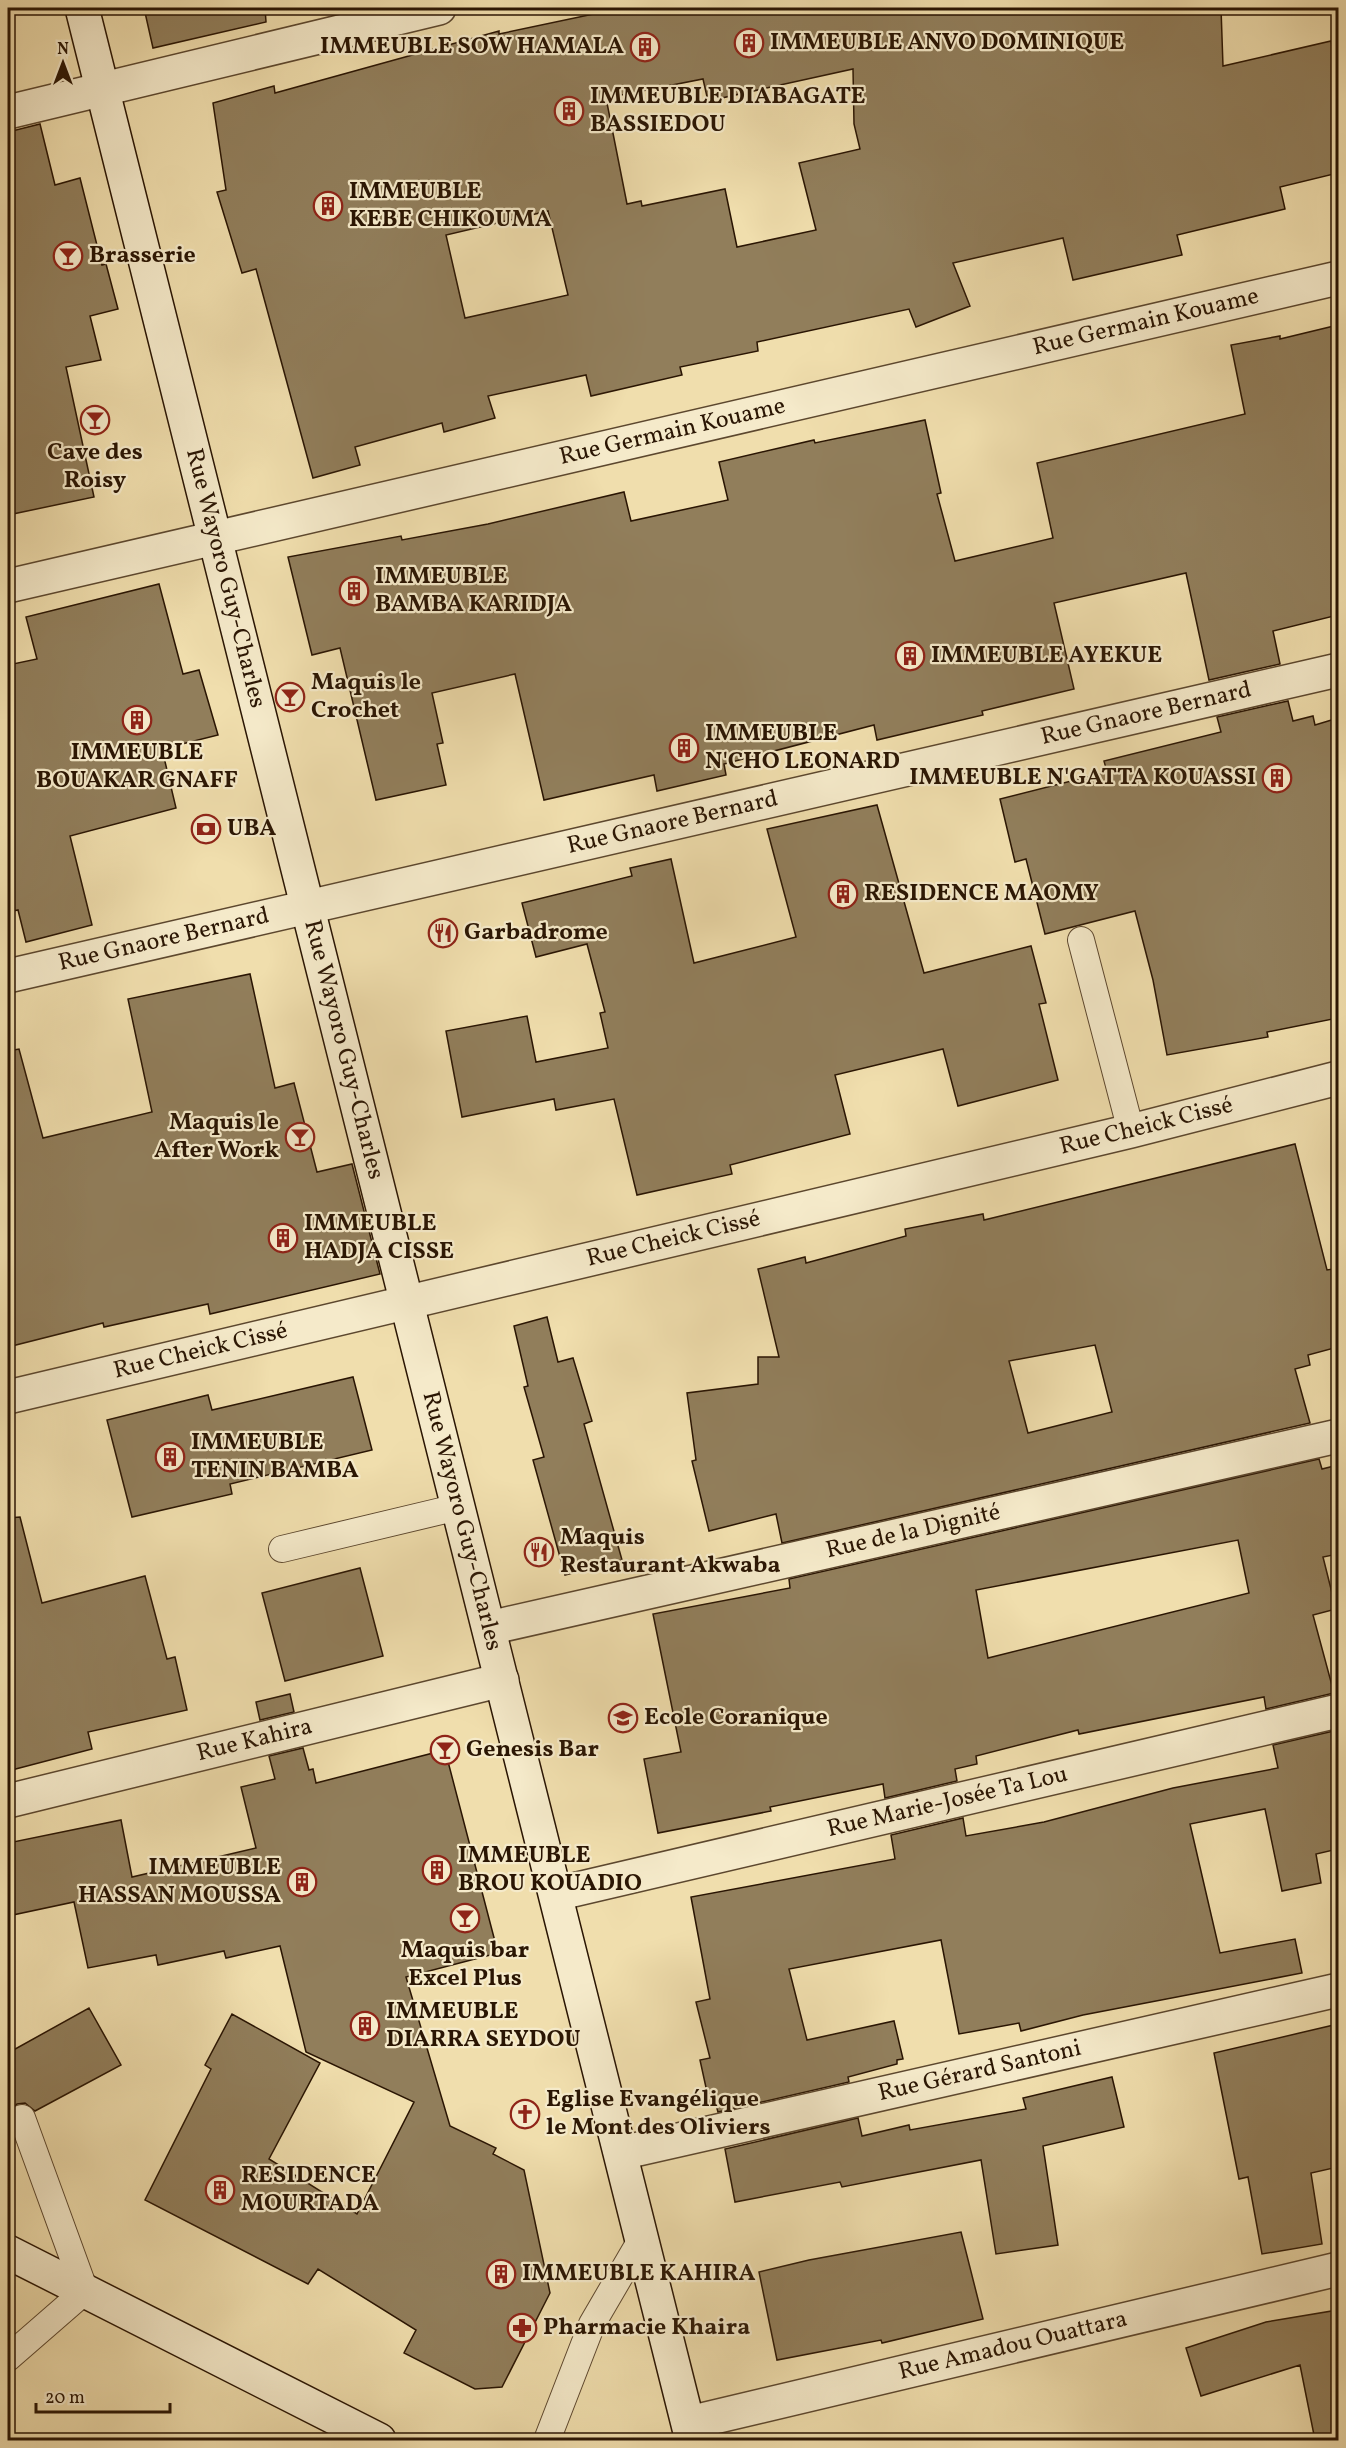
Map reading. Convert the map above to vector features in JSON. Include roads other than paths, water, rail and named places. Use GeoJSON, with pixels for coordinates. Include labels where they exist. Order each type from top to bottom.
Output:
{"type":"FeatureCollection","features":[{"type":"Feature","properties":{"kind":"street","name":"Rue Wayoro Guy-Charles"},"geometry":{"type":"LineString","coordinates":[[82,8],[690,2432]]}},
{"type":"Feature","properties":{"kind":"street"},"geometry":{"type":"LineString","coordinates":[[8,112],[439,8]]}},
{"type":"Feature","properties":{"kind":"street","name":"Rue Germain Kouame"},"geometry":{"type":"LineString","coordinates":[[8,586],[1338,278]]}},
{"type":"Feature","properties":{"kind":"street","name":"Rue Gnaore Bernard"},"geometry":{"type":"LineString","coordinates":[[8,976],[1338,670]]}},
{"type":"Feature","properties":{"kind":"street","name":"Rue Cheick Cissé"},"geometry":{"type":"LineString","coordinates":[[8,1397],[1131,1131],[1338,1078]]}},
{"type":"Feature","properties":{"kind":"street","name":"Rue de la Dignité"},"geometry":{"type":"LineString","coordinates":[[489,1628],[1338,1436]]}},
{"type":"Feature","properties":{"kind":"street","name":"Rue Kahira"},"geometry":{"type":"LineString","coordinates":[[8,1801],[502,1680]]}},
{"type":"Feature","properties":{"kind":"street","name":"Rue Marie-Josée Ta Lou"},"geometry":{"type":"LineString","coordinates":[[556,1894],[1338,1711]]}},
{"type":"Feature","properties":{"kind":"street","name":"Rue Gérard Santoni"},"geometry":{"type":"LineString","coordinates":[[621,2153],[1338,1990]]}},
{"type":"Feature","properties":{"kind":"street"},"geometry":{"type":"LineString","coordinates":[[8,2252],[380,2440]]}},
{"type":"Feature","properties":{"kind":"street","name":"Rue Amadou Ouattara"},"geometry":{"type":"LineString","coordinates":[[690,2432],[1338,2269]]}},
{"type":"Feature","properties":{"kind":"lane"},"geometry":{"type":"LineString","coordinates":[[1081,940],[1131,1131]]}},
{"type":"Feature","properties":{"kind":"lane"},"geometry":{"type":"LineString","coordinates":[[282,1549],[458,1507]]}},
{"type":"Feature","properties":{"kind":"lane"},"geometry":{"type":"LineString","coordinates":[[8,2358],[85,2291],[22,2118]]}},
{"type":"Feature","properties":{"kind":"lane"},"geometry":{"type":"LineString","coordinates":[[547,2440],[592,2324],[641,2240]]}},
{"type":"Feature","properties":{"kind":"place","name":"IMMEUBLE ANVO DOMINIQUE"},"geometry":{"type":"Point","coordinates":[749,43]}},
{"type":"Feature","properties":{"kind":"place","name":"IMMEUBLE SOW HAMALA"},"geometry":{"type":"Point","coordinates":[645,47]}},
{"type":"Feature","properties":{"kind":"place","name":"IMMEUBLE DIABAGATE BASSIEDOU"},"geometry":{"type":"Point","coordinates":[569,111]}},
{"type":"Feature","properties":{"kind":"place","name":"IMMEUBLE KEBE CHIKOUMA"},"geometry":{"type":"Point","coordinates":[328,206]}},
{"type":"Feature","properties":{"kind":"place","name":"Brasserie"},"geometry":{"type":"Point","coordinates":[68,256]}},
{"type":"Feature","properties":{"kind":"place","name":"Cave des Roisy"},"geometry":{"type":"Point","coordinates":[95,420]}},
{"type":"Feature","properties":{"kind":"place","name":"IMMEUBLE BAMBA KARIDJA"},"geometry":{"type":"Point","coordinates":[354,591]}},
{"type":"Feature","properties":{"kind":"place","name":"IMMEUBLE AYEKUE"},"geometry":{"type":"Point","coordinates":[910,656]}},
{"type":"Feature","properties":{"kind":"place","name":"Maquis le Crochet"},"geometry":{"type":"Point","coordinates":[290,697]}},
{"type":"Feature","properties":{"kind":"place","name":"IMMEUBLE BOUAKAR GNAFF"},"geometry":{"type":"Point","coordinates":[137,720]}},
{"type":"Feature","properties":{"kind":"place","name":"IMMEUBLE N'CHO LEONARD"},"geometry":{"type":"Point","coordinates":[684,748]}},
{"type":"Feature","properties":{"kind":"place","name":"IMMEUBLE N'GATTA KOUASSI"},"geometry":{"type":"Point","coordinates":[1277,778]}},
{"type":"Feature","properties":{"kind":"place","name":"UBA"},"geometry":{"type":"Point","coordinates":[206,829]}},
{"type":"Feature","properties":{"kind":"place","name":"RESIDENCE MAOMY"},"geometry":{"type":"Point","coordinates":[843,894]}},
{"type":"Feature","properties":{"kind":"place","name":"Garbadrome"},"geometry":{"type":"Point","coordinates":[443,933]}},
{"type":"Feature","properties":{"kind":"place","name":"Maquis le After Work"},"geometry":{"type":"Point","coordinates":[300,1137]}},
{"type":"Feature","properties":{"kind":"place","name":"IMMEUBLE HADJA CISSE"},"geometry":{"type":"Point","coordinates":[283,1238]}},
{"type":"Feature","properties":{"kind":"place","name":"IMMEUBLE TENIN BAMBA"},"geometry":{"type":"Point","coordinates":[170,1457]}},
{"type":"Feature","properties":{"kind":"place","name":"Maquis Restaurant Akwaba"},"geometry":{"type":"Point","coordinates":[539,1552]}},
{"type":"Feature","properties":{"kind":"place","name":"Ecole Coranique"},"geometry":{"type":"Point","coordinates":[623,1718]}},
{"type":"Feature","properties":{"kind":"place","name":"Genesis Bar"},"geometry":{"type":"Point","coordinates":[445,1750]}},
{"type":"Feature","properties":{"kind":"place","name":"IMMEUBLE BROU KOUADIO"},"geometry":{"type":"Point","coordinates":[437,1870]}},
{"type":"Feature","properties":{"kind":"place","name":"IMMEUBLE HASSAN MOUSSA"},"geometry":{"type":"Point","coordinates":[302,1882]}},
{"type":"Feature","properties":{"kind":"place","name":"Maquis bar Excel Plus"},"geometry":{"type":"Point","coordinates":[465,1918]}},
{"type":"Feature","properties":{"kind":"place","name":"IMMEUBLE DIARRA SEYDOU"},"geometry":{"type":"Point","coordinates":[365,2026]}},
{"type":"Feature","properties":{"kind":"place","name":"Eglise Evangélique le Mont des Oliviers"},"geometry":{"type":"Point","coordinates":[525,2114]}},
{"type":"Feature","properties":{"kind":"place","name":"RESIDENCE MOURTADA"},"geometry":{"type":"Point","coordinates":[220,2190]}},
{"type":"Feature","properties":{"kind":"place","name":"IMMEUBLE KAHIRA"},"geometry":{"type":"Point","coordinates":[501,2274]}},
{"type":"Feature","properties":{"kind":"place","name":"Pharmacie Khaira"},"geometry":{"type":"Point","coordinates":[522,2328]}}]}
